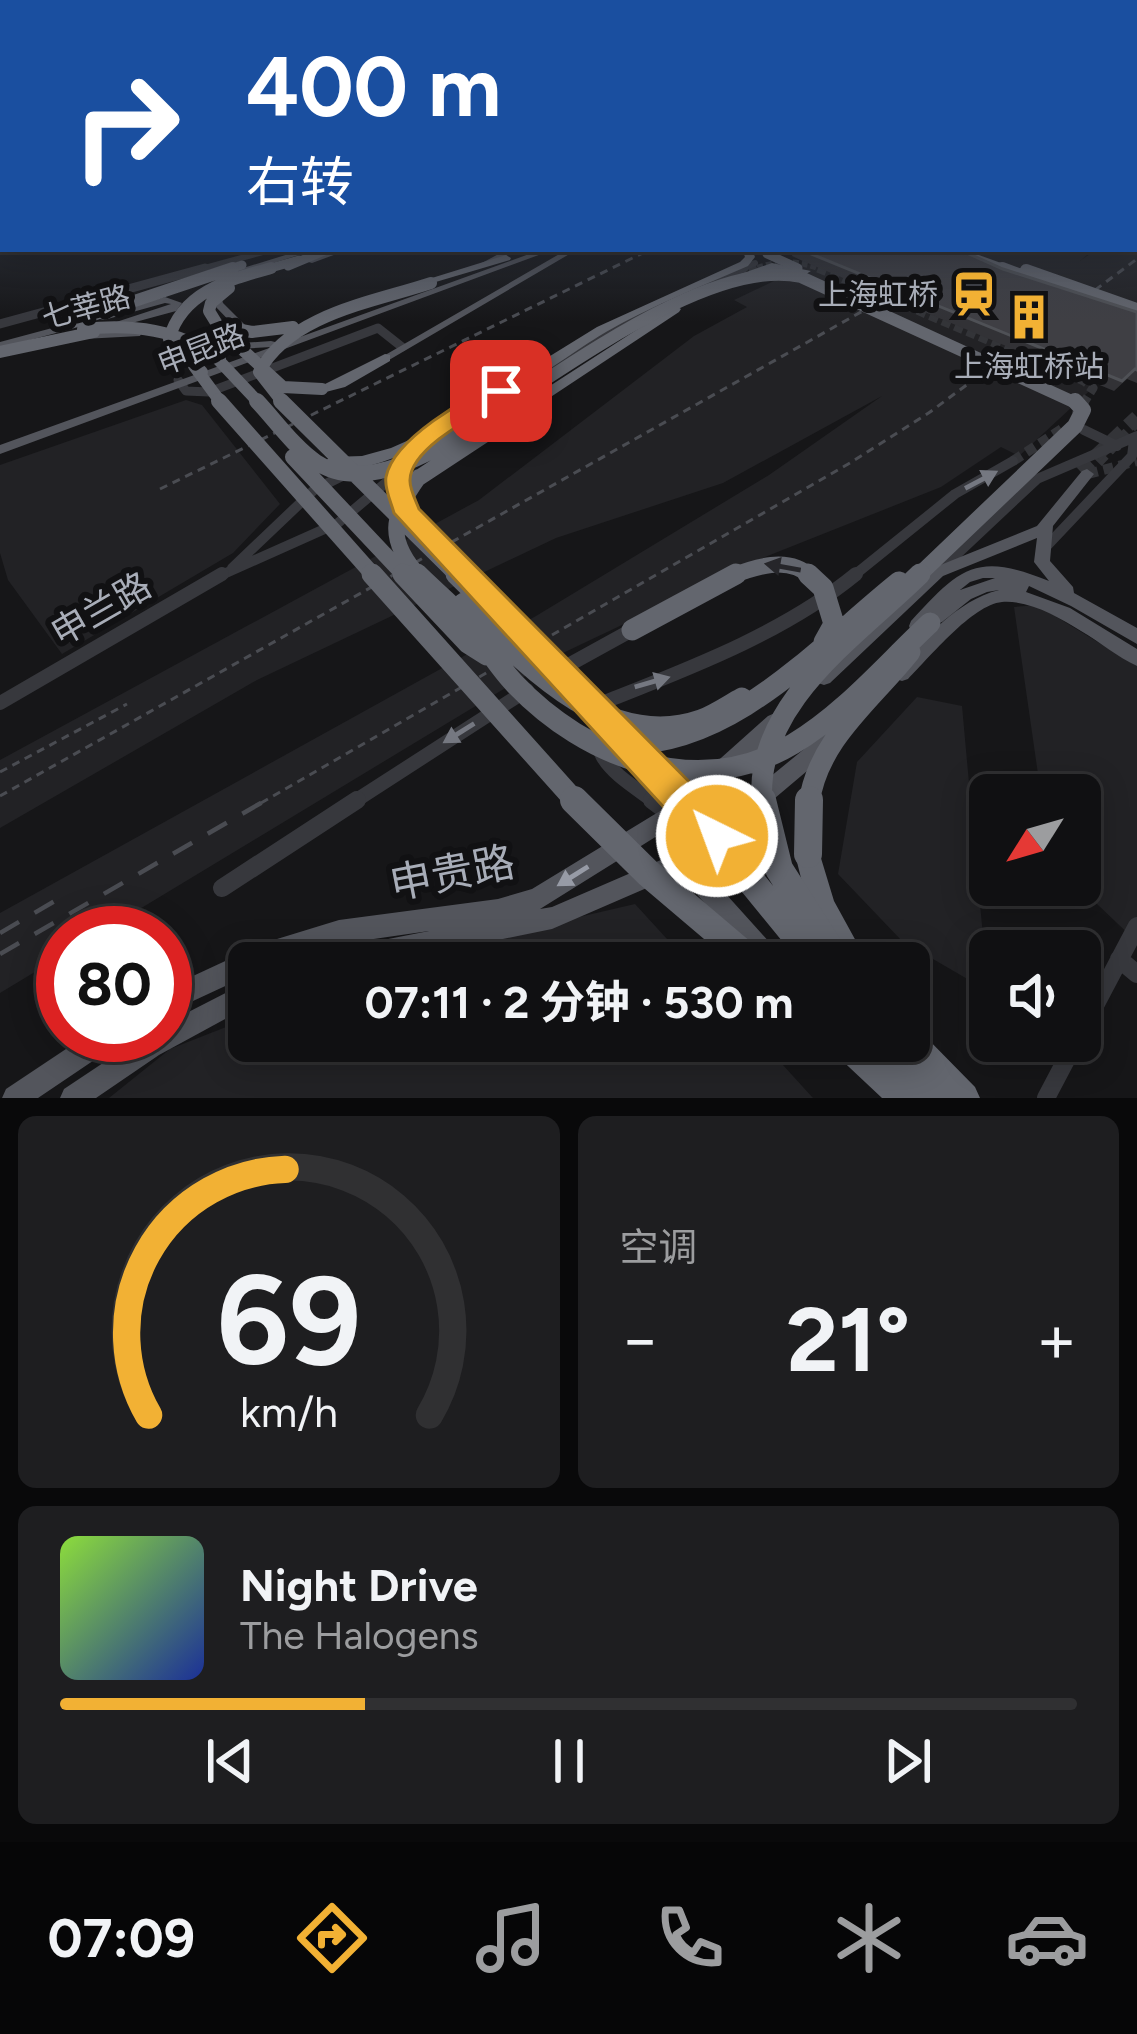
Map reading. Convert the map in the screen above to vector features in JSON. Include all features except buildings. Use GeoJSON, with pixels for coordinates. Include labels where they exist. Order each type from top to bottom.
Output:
{"type":"FeatureCollection","features":[{"type":"Feature","properties":{"kind":"highway"},"geometry":{"type":"LineString","coordinates":[[170,328],[195,302],[326,252]]}},
{"type":"Feature","properties":{"kind":"highway"},"geometry":{"type":"LineString","coordinates":[[735,273],[742,257],[738,252]]}},
{"type":"Feature","properties":{"kind":"highway"},"geometry":{"type":"LineString","coordinates":[[958,252],[1137,312]]}},
{"type":"Feature","properties":{"kind":"highway"},"geometry":{"type":"LineString","coordinates":[[973,252],[1137,312]]}},
{"type":"Feature","properties":{"kind":"highway"},"geometry":{"type":"LineString","coordinates":[[210,351],[314,461],[334,471],[360,474],[463,448],[735,273],[752,254],[806,271],[1089,396],[1094,410],[1079,428],[947,547],[791,704],[774,730],[763,764],[762,801],[770,841],[786,884],[825,942]]}},
{"type":"Feature","properties":{"kind":"highway"},"geometry":{"type":"LineString","coordinates":[[299,255],[189,300],[174,314],[170,328],[185,377],[258,450],[628,859],[729,942]]}},
{"type":"Feature","properties":{"kind":"highway"},"geometry":{"type":"LineString","coordinates":[[66,331],[160,290],[299,255]]}},
{"type":"Feature","properties":{"kind":"highway"},"geometry":{"type":"LineString","coordinates":[[461,273],[508,258]]}},
{"type":"Feature","properties":{"kind":"highway"},"geometry":{"type":"LineString","coordinates":[[400,609],[374,562],[372,532],[382,508],[421,456],[604,328],[735,273],[772,266],[806,271]]}},
{"type":"Feature","properties":{"kind":"highway"},"geometry":{"type":"LineString","coordinates":[[250,278],[211,302],[209,311],[234,331],[274,331],[476,267]]}},
{"type":"Feature","properties":{"kind":"highway"},"geometry":{"type":"LineString","coordinates":[[476,267],[285,338],[270,349],[259,372],[266,386],[305,427],[482,604],[548,663]]}},
{"type":"Feature","properties":{"kind":"highway"},"geometry":{"type":"LineString","coordinates":[[735,273],[795,274],[1050,385],[1080,405],[1079,428]]}},
{"type":"Feature","properties":{"kind":"highway"},"geometry":{"type":"LineString","coordinates":[[0,349],[231,281]]}},
{"type":"Feature","properties":{"kind":"highway"},"geometry":{"type":"LineString","coordinates":[[277,440],[299,454],[338,464],[421,456],[602,343],[694,297]]}},
{"type":"Feature","properties":{"kind":"highway"},"geometry":{"type":"LineString","coordinates":[[221,318],[272,380],[284,387],[322,389],[385,358]]}},
{"type":"Feature","properties":{"kind":"highway"},"geometry":{"type":"LineString","coordinates":[[641,324],[490,423],[421,456],[406,457],[397,480],[407,513],[691,806],[804,942]]}},
{"type":"Feature","properties":{"kind":"highway"},"geometry":{"type":"LineString","coordinates":[[0,349],[83,329],[131,326],[176,332],[245,378],[533,674],[565,698],[619,722],[644,725],[694,722],[721,713],[742,698]]}},
{"type":"Feature","properties":{"kind":"highway"},"geometry":{"type":"LineString","coordinates":[[0,349],[75,334],[158,333],[184,342],[468,644],[491,658],[537,705],[580,736],[627,761],[679,771],[741,766],[778,752],[812,730],[930,623]]}},
{"type":"Feature","properties":{"kind":"highway"},"geometry":{"type":"LineString","coordinates":[[185,377],[220,386],[304,485],[364,532]]}},
{"type":"Feature","properties":{"kind":"highway"},"geometry":{"type":"LineString","coordinates":[[463,448],[490,423]]}},
{"type":"Feature","properties":{"kind":"highway"},"geometry":{"type":"LineString","coordinates":[[421,456],[394,517],[398,547],[480,636],[491,658]]}},
{"type":"Feature","properties":{"kind":"highway"},"geometry":{"type":"LineString","coordinates":[[580,736],[606,743],[665,743],[705,732],[754,702],[947,547]]}},
{"type":"Feature","properties":{"kind":"highway"},"geometry":{"type":"LineString","coordinates":[[632,630],[740,571],[778,562],[795,566],[827,591],[835,624],[819,651]]}},
{"type":"Feature","properties":{"kind":"highway"},"geometry":{"type":"LineString","coordinates":[[842,942],[822,906],[808,854],[808,813],[817,770],[930,623]]}},
{"type":"Feature","properties":{"kind":"highway"},"geometry":{"type":"LineString","coordinates":[[906,1062],[935,1098]]}},
{"type":"Feature","properties":{"kind":"highway"},"geometry":{"type":"LineString","coordinates":[[906,1062],[964,1098]]}},
{"type":"Feature","properties":{"kind":"main road","name":"七莘路"},"geometry":{"type":"LineString","coordinates":[[0,349],[305,252]]}},
{"type":"Feature","properties":{"kind":"main road"},"geometry":{"type":"LineString","coordinates":[[300,337],[249,335],[221,318],[214,297],[218,285],[325,252]]}},
{"type":"Feature","properties":{"kind":"main road"},"geometry":{"type":"LineString","coordinates":[[221,318],[224,295],[235,285],[327,252]]}},
{"type":"Feature","properties":{"kind":"main road"},"geometry":{"type":"LineString","coordinates":[[385,358],[569,252]]}},
{"type":"Feature","properties":{"kind":"main road"},"geometry":{"type":"LineString","coordinates":[[476,267],[508,258]]}},
{"type":"Feature","properties":{"kind":"main road","name":"申昆路"},"geometry":{"type":"LineString","coordinates":[[426,289],[508,258]]}},
{"type":"Feature","properties":{"kind":"main road","name":"申昆路"},"geometry":{"type":"LineString","coordinates":[[0,446],[508,258]]}},
{"type":"Feature","properties":{"kind":"main road","name":"七莘路"},"geometry":{"type":"LineString","coordinates":[[66,331],[172,309],[177,303],[165,300],[104,317]]}},
{"type":"Feature","properties":{"kind":"main road"},"geometry":{"type":"LineString","coordinates":[[66,331],[149,334],[223,350],[300,337],[340,324]]}},
{"type":"Feature","properties":{"kind":"main road"},"geometry":{"type":"LineString","coordinates":[[185,377],[201,362],[186,343]]}},
{"type":"Feature","properties":{"kind":"main road"},"geometry":{"type":"LineString","coordinates":[[1042,551],[1042,530],[1078,471]]}},
{"type":"Feature","properties":{"kind":"main road","name":"申贵路"},"geometry":{"type":"LineString","coordinates":[[192,989],[265,955],[340,932],[498,910],[537,899],[672,815],[938,572],[1042,530]]}},
{"type":"Feature","properties":{"kind":"main road","name":"申贵路"},"geometry":{"type":"LineString","coordinates":[[1042,551],[1042,562],[1052,579],[1088,609]]}},
{"type":"Feature","properties":{"kind":"main road","name":"申贵路"},"geometry":{"type":"LineString","coordinates":[[813,753],[885,660],[968,575],[992,570],[1031,578],[1137,637]]}},
{"type":"Feature","properties":{"kind":"main road"},"geometry":{"type":"LineString","coordinates":[[863,622],[909,584],[938,572]]}},
{"type":"Feature","properties":{"kind":"main road"},"geometry":{"type":"LineString","coordinates":[[930,623],[970,591],[989,584],[1042,592],[1137,646]]}},
{"type":"Feature","properties":{"kind":"main road","name":"申贵路"},"geometry":{"type":"LineString","coordinates":[[432,942],[552,918],[682,862],[988,599],[1013,595],[1039,601],[1137,658]]}},
{"type":"Feature","properties":{"kind":"main road"},"geometry":{"type":"LineString","coordinates":[[742,698],[811,645],[899,609]]}},
{"type":"Feature","properties":{"kind":"main road"},"geometry":{"type":"LineString","coordinates":[[756,803],[763,857],[799,933]]}},
{"type":"Feature","properties":{"kind":"main road"},"geometry":{"type":"LineString","coordinates":[[672,815],[712,838],[806,942]]}},
{"type":"Feature","properties":{"kind":"main road"},"geometry":{"type":"LineString","coordinates":[[672,815],[682,862],[754,942]]}},
{"type":"Feature","properties":{"kind":"main road"},"geometry":{"type":"LineString","coordinates":[[73,1098],[150,1046],[228,1004]]}},
{"type":"Feature","properties":{"kind":"main road"},"geometry":{"type":"LineString","coordinates":[[15,1098],[69,1062]]}},
{"type":"Feature","properties":{"kind":"main road"},"geometry":{"type":"LineString","coordinates":[[906,1062],[952,1098]]}},
{"type":"Feature","properties":{"kind":"street"},"geometry":{"type":"LineString","coordinates":[[0,324],[263,252]]}},
{"type":"Feature","properties":{"kind":"street","name":"申兰路"},"geometry":{"type":"LineString","coordinates":[[0,703],[232,568],[311,537],[360,509],[421,456],[608,332],[752,254]]}},
{"type":"Feature","properties":{"kind":"street"},"geometry":{"type":"LineString","coordinates":[[185,377],[186,391],[209,392],[378,328],[402,347]]}},
{"type":"Feature","properties":{"kind":"street"},"geometry":{"type":"LineString","coordinates":[[1079,428],[1117,446]]}},
{"type":"Feature","properties":{"kind":"street"},"geometry":{"type":"LineString","coordinates":[[1042,551],[1134,456],[1136,438]]}},
{"type":"Feature","properties":{"kind":"street","name":"申贵路"},"geometry":{"type":"LineString","coordinates":[[938,572],[1037,479],[1078,471],[1136,438]]}},
{"type":"Feature","properties":{"kind":"street","name":"申兰路"},"geometry":{"type":"LineString","coordinates":[[232,568],[314,490],[356,469],[421,456]]}},
{"type":"Feature","properties":{"kind":"street"},"geometry":{"type":"LineString","coordinates":[[1078,471],[1134,456]]}},
{"type":"Feature","properties":{"kind":"street"},"geometry":{"type":"LineString","coordinates":[[672,815],[608,767],[596,739],[597,719],[607,701],[696,666],[814,608],[955,494],[1013,461]]}},
{"type":"Feature","properties":{"kind":"street"},"geometry":{"type":"LineString","coordinates":[[356,469],[381,471],[387,485]]}},
{"type":"Feature","properties":{"kind":"street"},"geometry":{"type":"LineString","coordinates":[[281,519],[280,534],[289,539],[311,537]]}},
{"type":"Feature","properties":{"kind":"street"},"geometry":{"type":"LineString","coordinates":[[222,888],[536,684],[632,630]]}},
{"type":"Feature","properties":{"kind":"street"},"geometry":{"type":"LineString","coordinates":[[1101,993],[1137,926]]}},
{"type":"Feature","properties":{"kind":"street"},"geometry":{"type":"LineString","coordinates":[[1119,959],[1137,974]]}},
{"type":"Feature","properties":{"kind":"street"},"geometry":{"type":"LineString","coordinates":[[1046,1098],[1065,1062]]}},
{"type":"Feature","properties":{"kind":"shaded area"},"geometry":{"type":"Polygon","coordinates":[[[835,252],[1090,252],[1080,261],[1093,252],[1137,252],[1137,347],[1019,456],[1001,447],[941,487],[765,557],[565,652],[145,906],[36,906],[36,971],[0,993],[0,913],[536,616],[769,475],[882,396],[723,483],[556,538],[257,680],[0,828],[0,760],[479,500],[694,336],[747,307],[734,300],[835,252]]]}},
{"type":"Feature","properties":{"kind":"shaded area"},"geometry":{"type":"Polygon","coordinates":[[[186,400],[202,405],[280,504],[233,553],[62,654],[8,580],[0,553],[0,465],[186,400]]]}},
{"type":"Feature","properties":{"kind":"shaded area"},"geometry":{"type":"Polygon","coordinates":[[[1037,605],[1137,666],[1137,942],[1099,906],[1101,774],[1038,774],[1014,607],[1037,605]]]}},
{"type":"Feature","properties":{"kind":"shaded area"},"geometry":{"type":"Polygon","coordinates":[[[917,697],[962,706],[969,783],[969,906],[980,906],[982,930],[969,930],[969,980],[930,957],[930,942],[902,941],[838,874],[857,762],[917,697]]]}},
{"type":"Feature","properties":{"kind":"shaded area"},"geometry":{"type":"Polygon","coordinates":[[[635,904],[670,942],[471,942],[635,904]]]}},
{"type":"Feature","properties":{"kind":"shaded area"},"geometry":{"type":"Polygon","coordinates":[[[228,1026],[228,1062],[780,1062],[813,1098],[109,1098],[154,1062],[192,1062],[192,1040],[228,1026]]]}},
{"type":"Feature","properties":{"kind":"tunnel"},"geometry":{"type":"LineString","coordinates":[[751,270],[787,262],[825,271]]}},
{"type":"Feature","properties":{"kind":"tunnel"},"geometry":{"type":"LineString","coordinates":[[751,270],[757,268]]}},
{"type":"Feature","properties":{"kind":"tunnel"},"geometry":{"type":"LineString","coordinates":[[818,268],[1084,381],[1093,388],[1083,404]]}},
{"type":"Feature","properties":{"kind":"tunnel"},"geometry":{"type":"LineString","coordinates":[[737,276],[751,270]]}},
{"type":"Feature","properties":{"kind":"tunnel"},"geometry":{"type":"LineString","coordinates":[[1076,415],[1085,401]]}},
{"type":"Feature","properties":{"kind":"tunnel"},"geometry":{"type":"LineString","coordinates":[[1080,471],[1137,417]]}},
{"type":"Feature","properties":{"kind":"tunnel"},"geometry":{"type":"LineString","coordinates":[[1087,474],[1137,422]]}},
{"type":"Feature","properties":{"kind":"tunnel"},"geometry":{"type":"LineString","coordinates":[[1013,461],[1062,429]]}},
{"type":"Feature","properties":{"kind":"tunnel"},"geometry":{"type":"LineString","coordinates":[[1088,474],[1137,461]]}},
{"type":"Feature","properties":{"kind":"railway"},"geometry":{"type":"LineString","coordinates":[[160,489],[645,252]]}},
{"type":"Feature","properties":{"kind":"railway"},"geometry":{"type":"LineString","coordinates":[[0,796],[968,252]]}},
{"type":"Feature","properties":{"kind":"railway"},"geometry":{"type":"LineString","coordinates":[[261,803],[850,463],[930,412],[1137,259]]}},
{"type":"Feature","properties":{"kind":"railway"},"geometry":{"type":"LineString","coordinates":[[0,772],[127,704]]}},
{"type":"Feature","properties":{"kind":"railway"},"geometry":{"type":"LineString","coordinates":[[0,954],[266,800]]}},
{"type":"Feature","properties":{"kind":"railway"},"geometry":{"type":"LineString","coordinates":[[0,933],[60,898]]}},
{"type":"Feature","properties":{"kind":"place","name":"上海虹桥"},"geometry":{"type":"Point","coordinates":[974,294]}},
{"type":"Feature","properties":{"kind":"place","name":"上海虹桥站"},"geometry":{"type":"Point","coordinates":[1029,317]}},
{"type":"Feature","properties":{"kind":"route"},"geometry":{"type":"LineString","coordinates":[[501,391],[422,440],[406,457],[397,480],[407,513],[717,836]]}}]}
